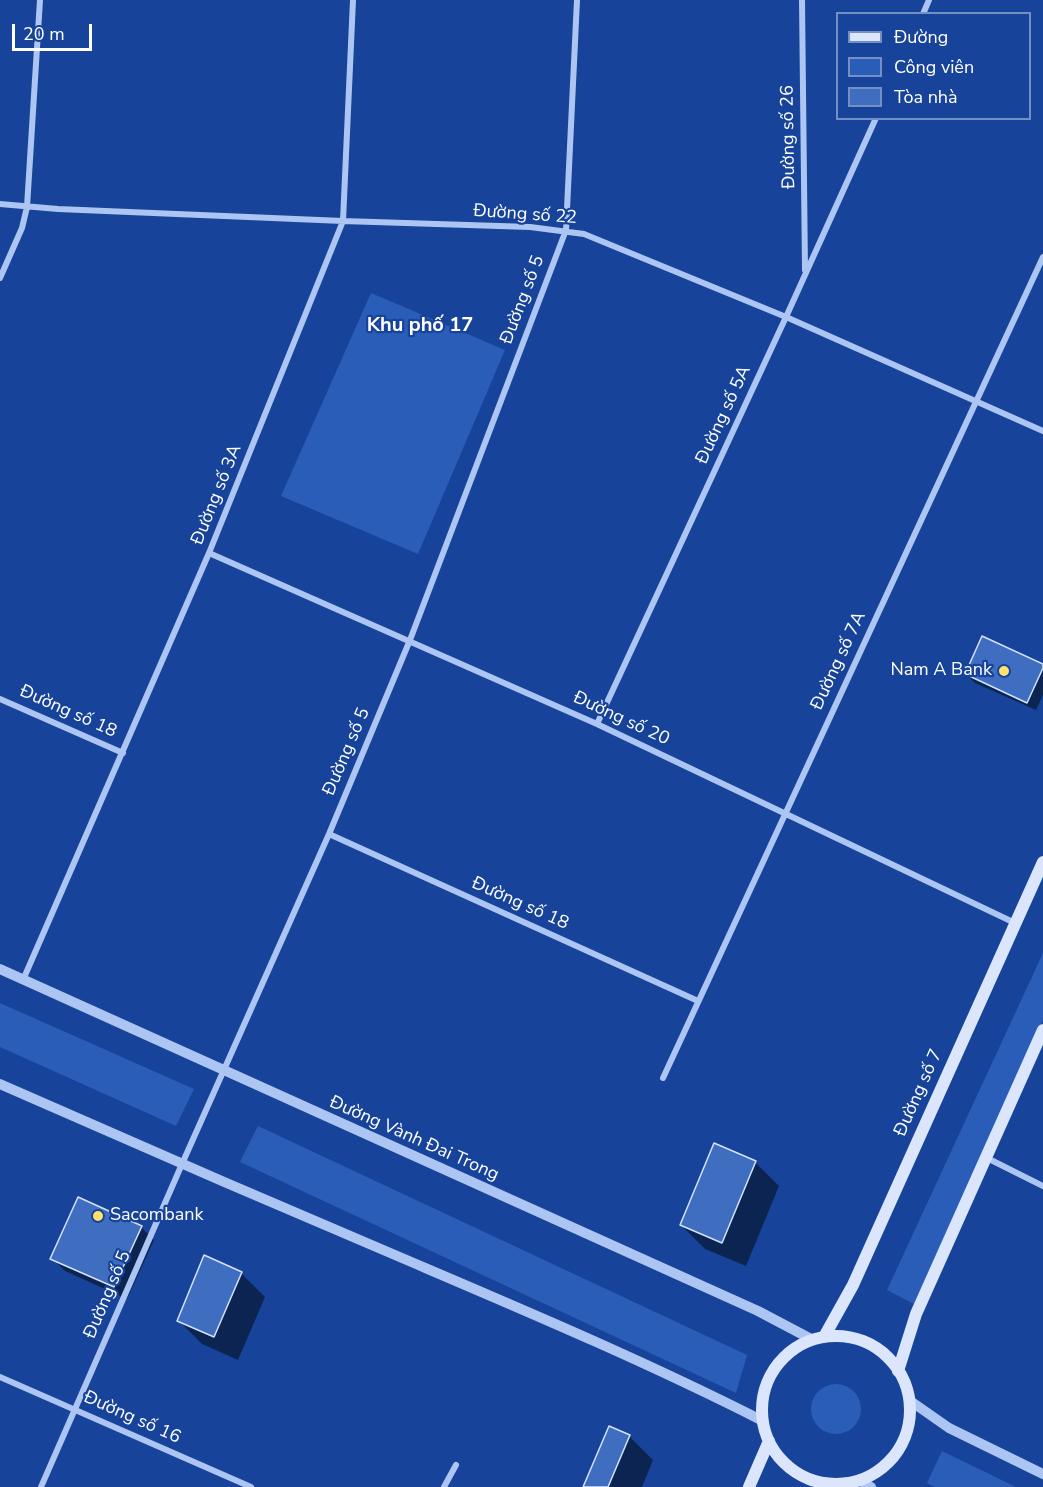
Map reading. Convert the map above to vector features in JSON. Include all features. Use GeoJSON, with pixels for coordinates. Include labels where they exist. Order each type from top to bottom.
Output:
{"type":"FeatureCollection","features":[{"type":"Feature","properties":{"kind":"main road","name":"Đường số 7"},"geometry":{"type":"LineString","coordinates":[[818,1339],[853,1285],[1043,862]]}},
{"type":"Feature","properties":{"kind":"main road"},"geometry":{"type":"LineString","coordinates":[[898,1371],[916,1314],[1043,1030]]}},
{"type":"Feature","properties":{"kind":"main road"},"geometry":{"type":"LineString","coordinates":[[845,1337],[866,1343],[884,1354],[898,1371],[909,1400],[908,1426],[898,1449],[881,1468],[859,1480],[844,1485],[821,1483],[800,1474],[782,1460],[769,1441],[763,1421],[763,1399],[776,1367],[792,1351],[818,1339],[845,1337]]}},
{"type":"Feature","properties":{"kind":"main road"},"geometry":{"type":"LineString","coordinates":[[749,1487],[769,1441]]}},
{"type":"Feature","properties":{"kind":"street"},"geometry":{"type":"LineString","coordinates":[[0,278],[22,228],[27,207],[40,0]]}},
{"type":"Feature","properties":{"kind":"street","name":"Đường số 3A"},"geometry":{"type":"LineString","coordinates":[[23,980],[209,554],[343,222],[353,0]]}},
{"type":"Feature","properties":{"kind":"street","name":"Đường số 5"},"geometry":{"type":"LineString","coordinates":[[41,1487],[329,834],[410,640],[566,230],[577,0]]}},
{"type":"Feature","properties":{"kind":"street","name":"Đường số 26"},"geometry":{"type":"LineString","coordinates":[[802,0],[805,273]]}},
{"type":"Feature","properties":{"kind":"street","name":"Đường số 5A"},"geometry":{"type":"LineString","coordinates":[[597,724],[786,318],[875,120]]}},
{"type":"Feature","properties":{"kind":"street","name":"Đường số 22"},"geometry":{"type":"LineString","coordinates":[[0,204],[343,222],[566,230],[600,240],[786,318],[1043,431]]}},
{"type":"Feature","properties":{"kind":"street","name":"Đường số 7A"},"geometry":{"type":"LineString","coordinates":[[663,1078],[1043,257]]}},
{"type":"Feature","properties":{"kind":"street","name":"Đường số 20"},"geometry":{"type":"LineString","coordinates":[[209,554],[410,640],[597,724],[1016,923]]}},
{"type":"Feature","properties":{"kind":"street","name":"Đường số 18"},"geometry":{"type":"LineString","coordinates":[[0,699],[123,753]]}},
{"type":"Feature","properties":{"kind":"street","name":"Đường số 18"},"geometry":{"type":"LineString","coordinates":[[329,834],[698,1001]]}},
{"type":"Feature","properties":{"kind":"street","name":"Đường Vành Đai Trong"},"geometry":{"type":"LineString","coordinates":[[0,969],[818,1339]]}},
{"type":"Feature","properties":{"kind":"street"},"geometry":{"type":"LineString","coordinates":[[0,1084],[526,1311],[720,1399],[763,1421]]}},
{"type":"Feature","properties":{"kind":"street"},"geometry":{"type":"LineString","coordinates":[[985,1157],[1043,1186]]}},
{"type":"Feature","properties":{"kind":"street","name":"Đường số 16"},"geometry":{"type":"LineString","coordinates":[[0,1377],[251,1487]]}},
{"type":"Feature","properties":{"kind":"street"},"geometry":{"type":"LineString","coordinates":[[909,1400],[949,1428],[1043,1474]]}},
{"type":"Feature","properties":{"kind":"street"},"geometry":{"type":"LineString","coordinates":[[444,1487],[456,1465]]}},
{"type":"Feature","properties":{"kind":"street"},"geometry":{"type":"LineString","coordinates":[[859,1480],[871,1487]]}},
{"type":"Feature","properties":{"kind":"green space"},"geometry":{"type":"Polygon","coordinates":[[[371,293],[505,350],[418,554],[281,496],[371,293]]]}},
{"type":"Feature","properties":{"kind":"green space"},"geometry":{"type":"Polygon","coordinates":[[[1043,953],[1043,1020],[914,1304],[887,1290],[1043,953]]]}},
{"type":"Feature","properties":{"kind":"green space"},"geometry":{"type":"Polygon","coordinates":[[[0,1003],[194,1089],[176,1126],[0,1047],[0,1003]]]}},
{"type":"Feature","properties":{"kind":"green space"},"geometry":{"type":"Polygon","coordinates":[[[258,1126],[747,1355],[736,1393],[240,1162],[258,1126]]]}},
{"type":"Feature","properties":{"kind":"green space"},"geometry":{"type":"Polygon","coordinates":[[[836,1384],[845,1386],[856,1395],[861,1409],[859,1418],[850,1429],[836,1434],[827,1432],[816,1423],[811,1409],[813,1400],[822,1389],[836,1384]]]}},
{"type":"Feature","properties":{"kind":"green space"},"geometry":{"type":"Polygon","coordinates":[[[942,1451],[1016,1487],[935,1487],[927,1483],[942,1451]]]}},
{"type":"Feature","properties":{"kind":"building","name":"Nam A Bank"},"geometry":{"type":"Polygon","coordinates":[[[982,636],[1043,664],[1027,703],[965,674],[982,636]]]}},
{"type":"Feature","properties":{"kind":"building"},"geometry":{"type":"Polygon","coordinates":[[[714,1143],[756,1161],[722,1243],[680,1225],[714,1143]]]}},
{"type":"Feature","properties":{"kind":"building"},"geometry":{"type":"Polygon","coordinates":[[[78,1197],[142,1226],[114,1287],[50,1259],[78,1197]]]}},
{"type":"Feature","properties":{"kind":"building"},"geometry":{"type":"Polygon","coordinates":[[[204,1255],[242,1272],[214,1337],[177,1321],[204,1255]]]}},
{"type":"Feature","properties":{"kind":"building"},"geometry":{"type":"Polygon","coordinates":[[[609,1426],[630,1435],[608,1487],[583,1487],[609,1426]]]}},
{"type":"Feature","properties":{"kind":"place","name":"Nam A Bank"},"geometry":{"type":"Point","coordinates":[1004,671]}},
{"type":"Feature","properties":{"kind":"place","name":"Sacombank"},"geometry":{"type":"Point","coordinates":[98,1216]}},
{"type":"Feature","properties":{"kind":"district","name":"Khu phố 17"},"geometry":{"type":"Point","coordinates":[420,326]}}]}
